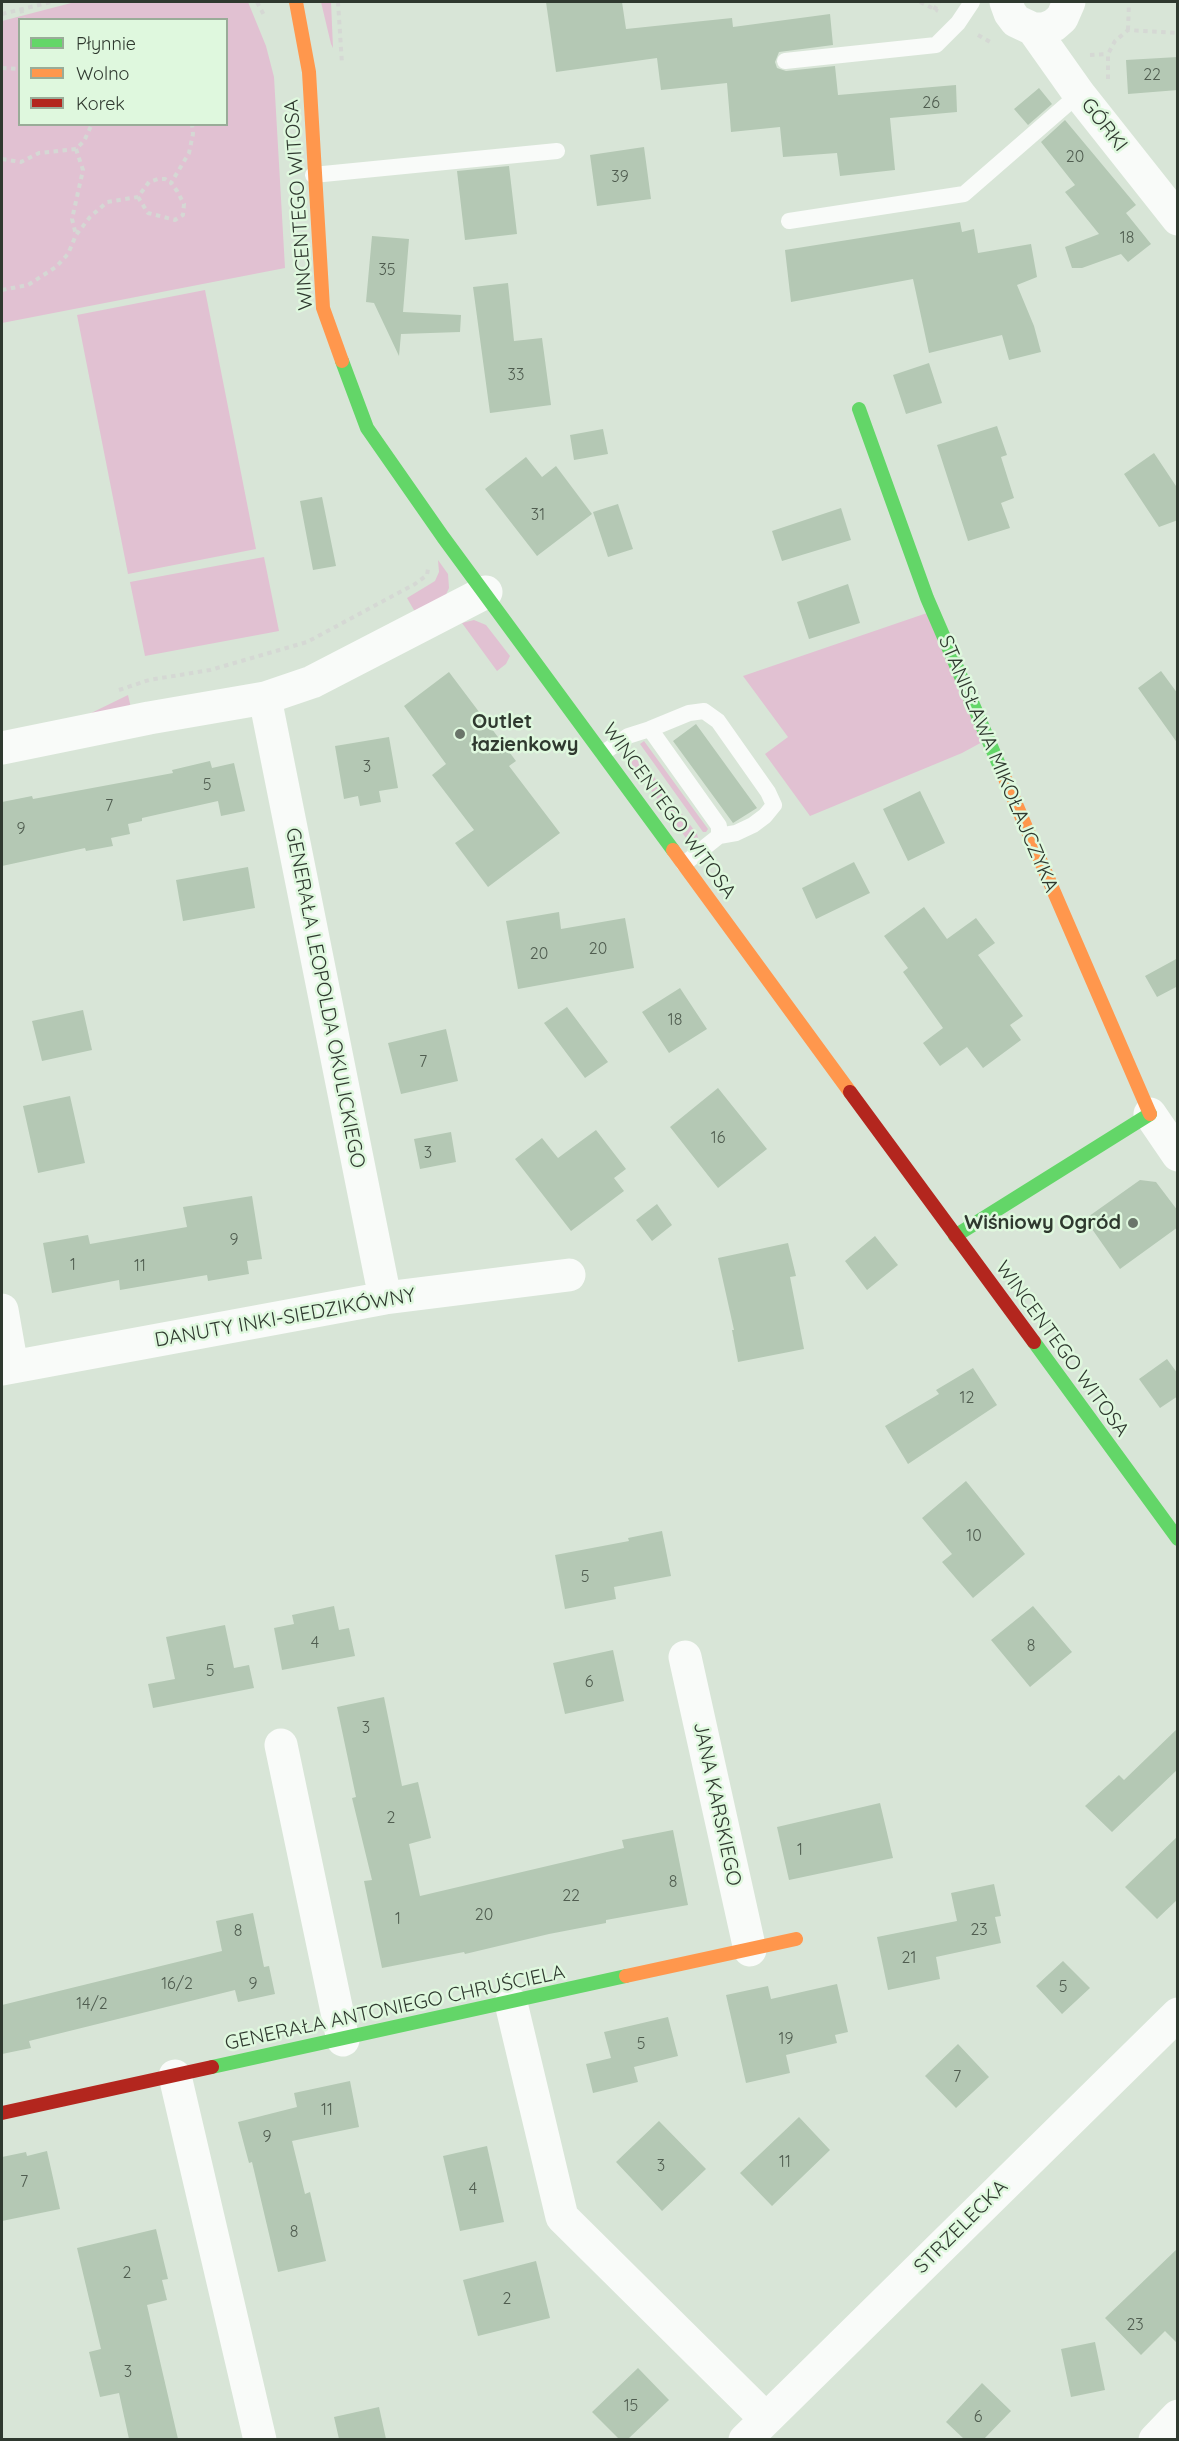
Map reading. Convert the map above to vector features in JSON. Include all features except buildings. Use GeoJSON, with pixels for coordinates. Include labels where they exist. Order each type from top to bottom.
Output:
{"type":"FeatureCollection","features":[{"type":"Feature","properties":{"kind":"street","name":"WINCENTEGO WITOSA"},"geometry":{"type":"LineString","coordinates":[[296,2],[309,72],[313,175],[323,308],[367,428],[1178,1539]]}},
{"type":"Feature","properties":{"kind":"street"},"geometry":{"type":"LineString","coordinates":[[1006,2],[1016,21],[1034,29],[1044,29],[1054,25],[1062,18],[1069,2]]}},
{"type":"Feature","properties":{"kind":"street","name":"GÓRKI"},"geometry":{"type":"LineString","coordinates":[[1034,29],[1079,94],[1178,219]]}},
{"type":"Feature","properties":{"kind":"street","name":"STANISŁAWA MIKOŁAJCZYKA"},"geometry":{"type":"LineString","coordinates":[[860,409],[927,598],[1150,1114],[1178,1155]]}},
{"type":"Feature","properties":{"kind":"street"},"geometry":{"type":"LineString","coordinates":[[2,748],[149,718],[265,698],[312,682],[486,592]]}},
{"type":"Feature","properties":{"kind":"street","name":"GENERAŁA LEOPOLDA OKULICKIEGO"},"geometry":{"type":"LineString","coordinates":[[265,698],[385,1298]]}},
{"type":"Feature","properties":{"kind":"street"},"geometry":{"type":"LineString","coordinates":[[955,1236],[1150,1114]]}},
{"type":"Feature","properties":{"kind":"street","name":"DANUTY INKI-SIEDZIKÓWNY"},"geometry":{"type":"LineString","coordinates":[[7,1368],[385,1298],[569,1275]]}},
{"type":"Feature","properties":{"kind":"street"},"geometry":{"type":"LineString","coordinates":[[2,1310],[7,1368]]}},
{"type":"Feature","properties":{"kind":"street","name":"JANA KARSKIEGO"},"geometry":{"type":"LineString","coordinates":[[685,1657],[750,1950]]}},
{"type":"Feature","properties":{"kind":"street"},"geometry":{"type":"LineString","coordinates":[[281,1745],[343,2040]]}},
{"type":"Feature","properties":{"kind":"street","name":"GENERAŁA ANTONIEGO CHRUŚCIELA"},"geometry":{"type":"LineString","coordinates":[[2,2113],[796,1939]]}},
{"type":"Feature","properties":{"kind":"street"},"geometry":{"type":"LineString","coordinates":[[511,2003],[562,2217],[756,2429]]}},
{"type":"Feature","properties":{"kind":"street","name":"STRZELECKA"},"geometry":{"type":"LineString","coordinates":[[756,2429],[1178,2014]]}},
{"type":"Feature","properties":{"kind":"street"},"geometry":{"type":"LineString","coordinates":[[175,2076],[260,2439]]}},
{"type":"Feature","properties":{"kind":"street"},"geometry":{"type":"LineString","coordinates":[[1155,2439],[1178,2416]]}},
{"type":"Feature","properties":{"kind":"lane"},"geometry":{"type":"LineString","coordinates":[[785,61],[936,45],[958,23],[972,2]]}},
{"type":"Feature","properties":{"kind":"lane"},"geometry":{"type":"LineString","coordinates":[[789,221],[964,194],[1079,94]]}},
{"type":"Feature","properties":{"kind":"lane"},"geometry":{"type":"LineString","coordinates":[[313,175],[557,151]]}},
{"type":"Feature","properties":{"kind":"lane"},"geometry":{"type":"LineString","coordinates":[[603,753],[628,736],[689,713],[704,711],[718,721],[768,792],[774,805],[753,825],[714,841],[684,864]]}},
{"type":"Feature","properties":{"kind":"lane"},"geometry":{"type":"LineString","coordinates":[[650,729],[719,826],[714,841]]}},
{"type":"Feature","properties":{"kind":"path"},"geometry":{"type":"LineString","coordinates":[[2,14],[51,2]]}},
{"type":"Feature","properties":{"kind":"path"},"geometry":{"type":"LineString","coordinates":[[257,2],[266,20]]}},
{"type":"Feature","properties":{"kind":"path"},"geometry":{"type":"LineString","coordinates":[[934,10],[939,2]]}},
{"type":"Feature","properties":{"kind":"path"},"geometry":{"type":"LineString","coordinates":[[1128,30],[1129,2]]}},
{"type":"Feature","properties":{"kind":"path"},"geometry":{"type":"LineString","coordinates":[[21,9],[23,18]]}},
{"type":"Feature","properties":{"kind":"path"},"geometry":{"type":"LineString","coordinates":[[1115,41],[1128,30],[1178,33]]}},
{"type":"Feature","properties":{"kind":"path"},"geometry":{"type":"LineString","coordinates":[[2,68],[18,69]]}},
{"type":"Feature","properties":{"kind":"path"},"geometry":{"type":"LineString","coordinates":[[2,159],[21,162],[39,153],[76,149],[84,141],[91,126]]}},
{"type":"Feature","properties":{"kind":"path"},"geometry":{"type":"LineString","coordinates":[[171,183],[189,153],[193,135],[192,126]]}},
{"type":"Feature","properties":{"kind":"path"},"geometry":{"type":"LineString","coordinates":[[76,149],[83,170],[72,219],[76,235]]}},
{"type":"Feature","properties":{"kind":"path"},"geometry":{"type":"LineString","coordinates":[[2,290],[28,285],[56,267],[68,254],[76,235],[90,217],[107,202],[138,197],[149,182],[158,179],[171,183],[184,204],[183,215],[175,220],[148,213],[138,197]]}},
{"type":"Feature","properties":{"kind":"path"},"geometry":{"type":"LineString","coordinates":[[117,692],[149,680],[210,670],[307,642],[415,584],[427,575],[429,565]]}},
{"type":"Feature","properties":{"kind":"shaded area"},"geometry":{"type":"Polygon","coordinates":[[[75,2],[248,2],[266,46],[274,77],[285,268],[2,323],[2,21],[75,2]]]}},
{"type":"Feature","properties":{"kind":"shaded area"},"geometry":{"type":"Polygon","coordinates":[[[321,2],[331,2],[333,48],[331,44],[321,2]]]}},
{"type":"Feature","properties":{"kind":"shaded area"},"geometry":{"type":"Polygon","coordinates":[[[205,290],[256,549],[128,574],[77,315],[205,290]]]}},
{"type":"Feature","properties":{"kind":"shaded area"},"geometry":{"type":"Polygon","coordinates":[[[264,557],[279,631],[145,656],[130,582],[264,557]]]}},
{"type":"Feature","properties":{"kind":"shaded area"},"geometry":{"type":"Polygon","coordinates":[[[438,560],[448,574],[449,588],[444,599],[418,617],[407,598],[435,581],[439,572],[438,560]]]}},
{"type":"Feature","properties":{"kind":"shaded area"},"geometry":{"type":"Polygon","coordinates":[[[927,613],[986,740],[962,753],[810,816],[765,754],[788,737],[743,676],[927,613]]]}},
{"type":"Feature","properties":{"kind":"shaded area"},"geometry":{"type":"Polygon","coordinates":[[[474,620],[486,625],[510,656],[506,664],[497,671],[462,623],[474,620]]]}},
{"type":"Feature","properties":{"kind":"shaded area"},"geometry":{"type":"Polygon","coordinates":[[[128,695],[131,708],[83,717],[128,695]]]}},
{"type":"Feature","properties":{"kind":"shaded area"},"geometry":{"type":"Polygon","coordinates":[[[644,741],[708,829],[706,832],[703,832],[640,744],[644,741]]]}},
{"type":"Feature","properties":{"kind":"shaded area"},"geometry":{"type":"Polygon","coordinates":[[[633,749],[698,838],[686,838],[629,760],[633,749]]]}},
{"type":"Feature","properties":{"kind":"traffic: fast"},"geometry":{"type":"LineString","coordinates":[[342,361],[367,428],[443,537],[673,850]]}},
{"type":"Feature","properties":{"kind":"traffic: fast"},"geometry":{"type":"LineString","coordinates":[[859,409],[927,598],[1003,774]]}},
{"type":"Feature","properties":{"kind":"traffic: fast"},"geometry":{"type":"LineString","coordinates":[[955,1236],[1150,1114]]}},
{"type":"Feature","properties":{"kind":"traffic: fast"},"geometry":{"type":"LineString","coordinates":[[1034,1342],[1178,1539]]}},
{"type":"Feature","properties":{"kind":"traffic: fast"},"geometry":{"type":"LineString","coordinates":[[212,2067],[626,1976]]}},
{"type":"Feature","properties":{"kind":"traffic: slow"},"geometry":{"type":"LineString","coordinates":[[296,2],[309,72],[323,308],[342,361]]}},
{"type":"Feature","properties":{"kind":"traffic: slow"},"geometry":{"type":"LineString","coordinates":[[1003,774],[1150,1114]]}},
{"type":"Feature","properties":{"kind":"traffic: slow"},"geometry":{"type":"LineString","coordinates":[[673,850],[850,1092]]}},
{"type":"Feature","properties":{"kind":"traffic: slow"},"geometry":{"type":"LineString","coordinates":[[626,1976],[796,1939]]}},
{"type":"Feature","properties":{"kind":"traffic: jam"},"geometry":{"type":"LineString","coordinates":[[850,1092],[1034,1342]]}},
{"type":"Feature","properties":{"kind":"traffic: jam"},"geometry":{"type":"LineString","coordinates":[[2,2113],[212,2067]]}},
{"type":"Feature","properties":{"kind":"place","name":"Outlet łazienkowy"},"geometry":{"type":"Point","coordinates":[460,734]}},
{"type":"Feature","properties":{"kind":"place","name":"Wiśniowy Ogród"},"geometry":{"type":"Point","coordinates":[1133,1223]}}]}
